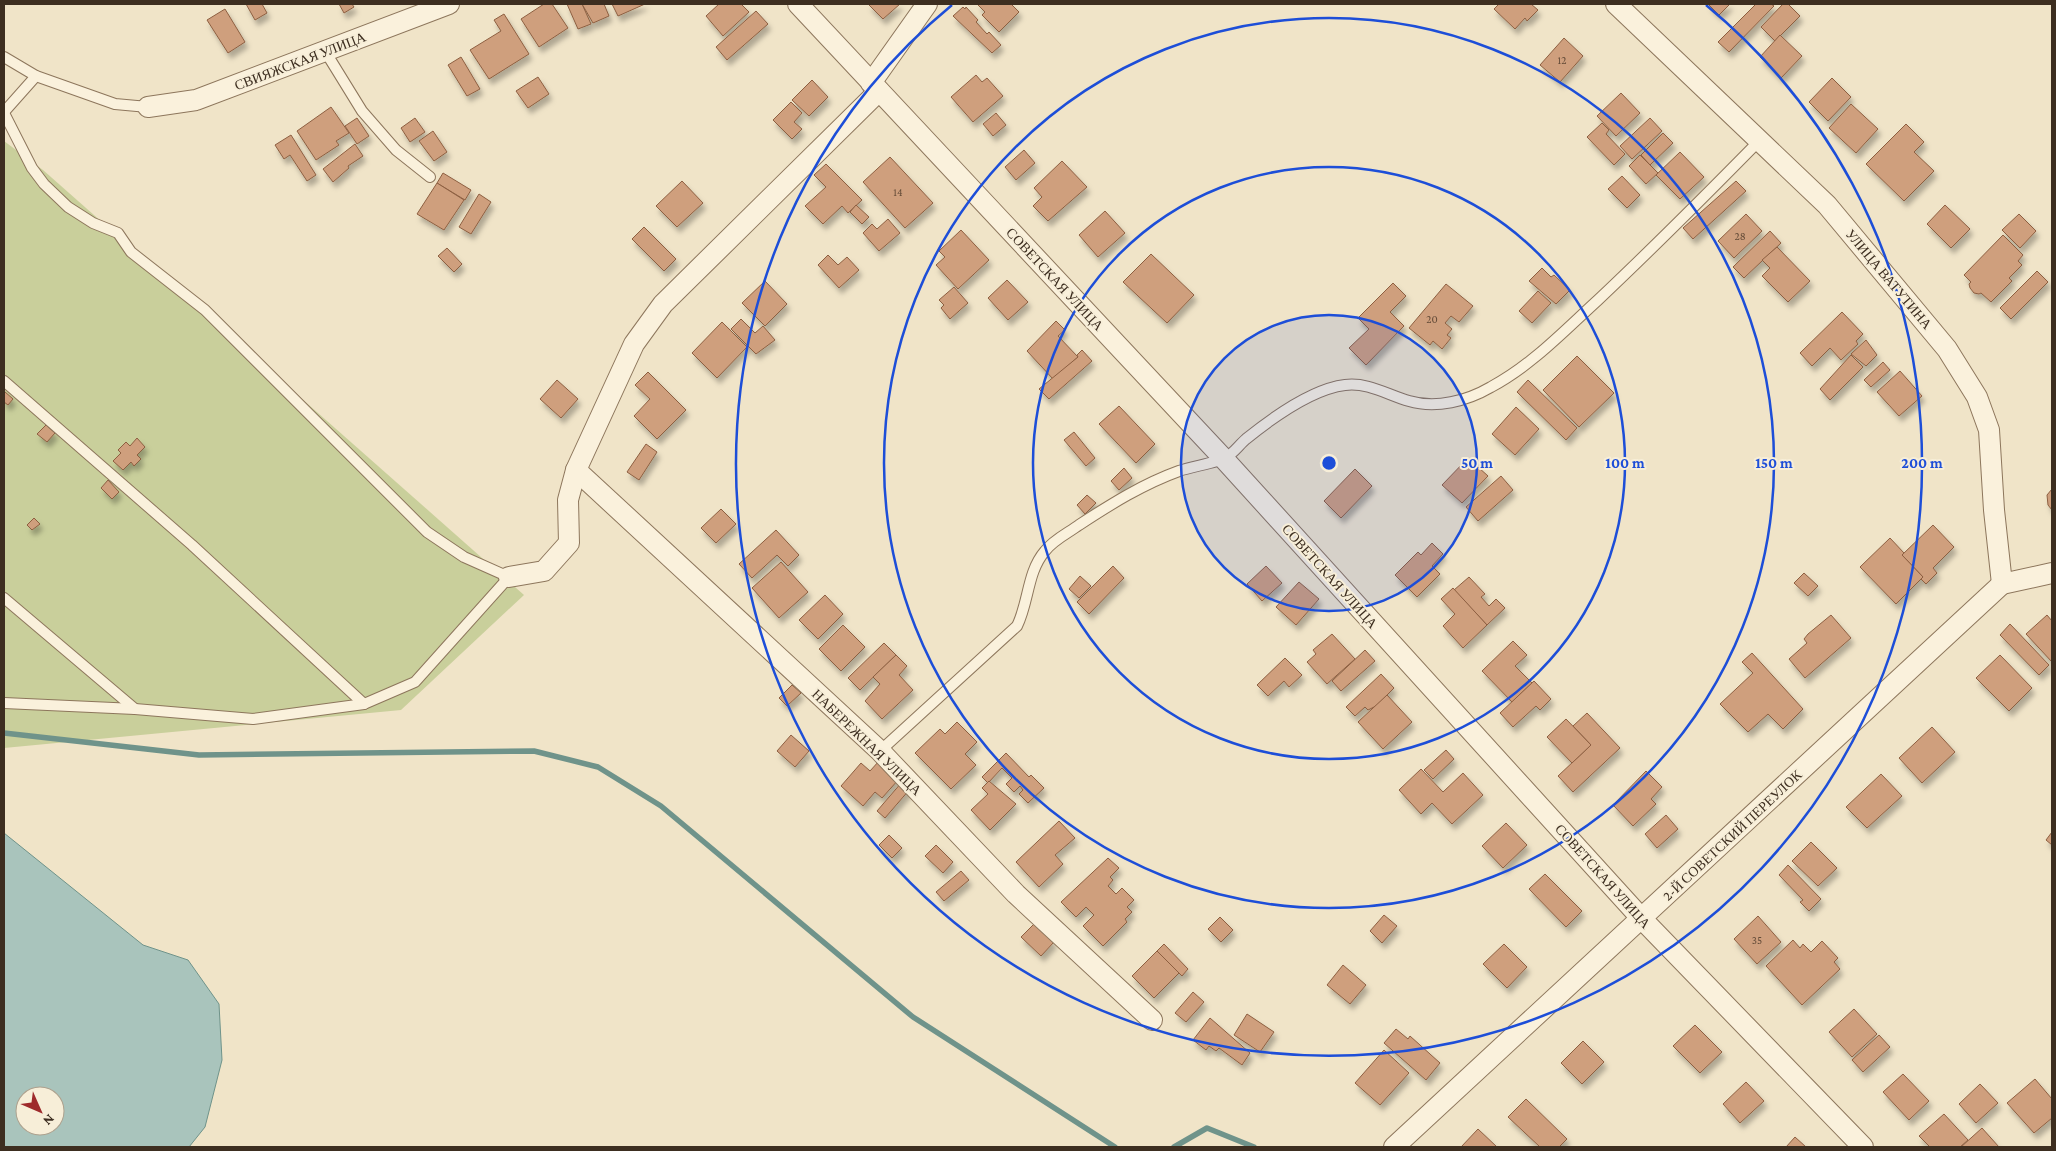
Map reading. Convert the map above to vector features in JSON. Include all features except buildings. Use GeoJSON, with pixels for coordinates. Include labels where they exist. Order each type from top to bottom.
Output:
{"type":"FeatureCollection","features":[{"type":"Feature","properties":{"kind":"street","name":"СВИЯЖСКАЯ УЛИЦА"},"geometry":{"type":"LineString","coordinates":[[148,107],[196,100],[449,4]]}},
{"type":"Feature","properties":{"kind":"street","name":"СОВЕТСКАЯ УЛИЦА"},"geometry":{"type":"LineString","coordinates":[[798,4],[1224,459],[1642,919],[1863,1147]]}},
{"type":"Feature","properties":{"kind":"street"},"geometry":{"type":"LineString","coordinates":[[509,577],[544,571],[569,544],[568,500],[576,470],[634,344],[663,304],[875,87],[926,4]]}},
{"type":"Feature","properties":{"kind":"street","name":"УЛИЦА ВАТУТИНА"},"geometry":{"type":"LineString","coordinates":[[1616,4],[1668,56],[1760,140],[1833,213],[1947,349],[1977,397],[1989,430],[1994,510],[2002,584]]}},
{"type":"Feature","properties":{"kind":"street","name":"НАБЕРЕЖНАЯ УЛИЦА"},"geometry":{"type":"LineString","coordinates":[[576,470],[880,751],[1016,894],[1152,1020]]}},
{"type":"Feature","properties":{"kind":"street"},"geometry":{"type":"LineString","coordinates":[[2002,584],[2052,574]]}},
{"type":"Feature","properties":{"kind":"street","name":"2-Й СОВЕТСКИЙ ПЕРЕУЛОК"},"geometry":{"type":"LineString","coordinates":[[1394,1147],[2002,584]]}},
{"type":"Feature","properties":{"kind":"lane"},"geometry":{"type":"LineString","coordinates":[[325,51],[362,111],[396,150],[430,176]]}},
{"type":"Feature","properties":{"kind":"lane"},"geometry":{"type":"LineString","coordinates":[[4,57],[36,76],[114,104],[148,107]]}},
{"type":"Feature","properties":{"kind":"lane"},"geometry":{"type":"LineString","coordinates":[[4,702],[135,709],[253,719],[364,704],[415,682],[509,577],[464,557],[427,532],[205,310],[131,252],[118,233],[93,223],[68,208],[44,184],[32,168],[4,112],[36,76]]}},
{"type":"Feature","properties":{"kind":"lane"},"geometry":{"type":"LineString","coordinates":[[880,751],[1017,626],[1023,614],[1034,568],[1045,550],[1111,505],[1158,479],[1199,464],[1224,459],[1246,439],[1270,422],[1309,397],[1329,388],[1348,384],[1367,386],[1409,401],[1428,405],[1453,403],[1490,388],[1535,359],[1664,238],[1760,140]]}},
{"type":"Feature","properties":{"kind":"lane"},"geometry":{"type":"LineString","coordinates":[[4,381],[192,545],[364,704]]}},
{"type":"Feature","properties":{"kind":"lane"},"geometry":{"type":"LineString","coordinates":[[4,598],[135,709]]}},
{"type":"Feature","properties":{"kind":"green space"},"geometry":{"type":"Polygon","coordinates":[[[4,141],[43,170],[524,595],[401,710],[4,748],[4,141]]]}},
{"type":"Feature","properties":{"kind":"water"},"geometry":{"type":"Polygon","coordinates":[[[4,833],[143,945],[188,960],[219,1004],[222,1060],[205,1127],[189,1147],[4,1147],[4,833]]]}},
{"type":"Feature","properties":{"kind":"waterway"},"geometry":{"type":"LineString","coordinates":[[4,733],[199,755],[534,751],[598,767],[661,806],[913,1017],[1115,1147]]}},
{"type":"Feature","properties":{"kind":"waterway"},"geometry":{"type":"LineString","coordinates":[[1174,1147],[1207,1128],[1254,1147]]}}]}
